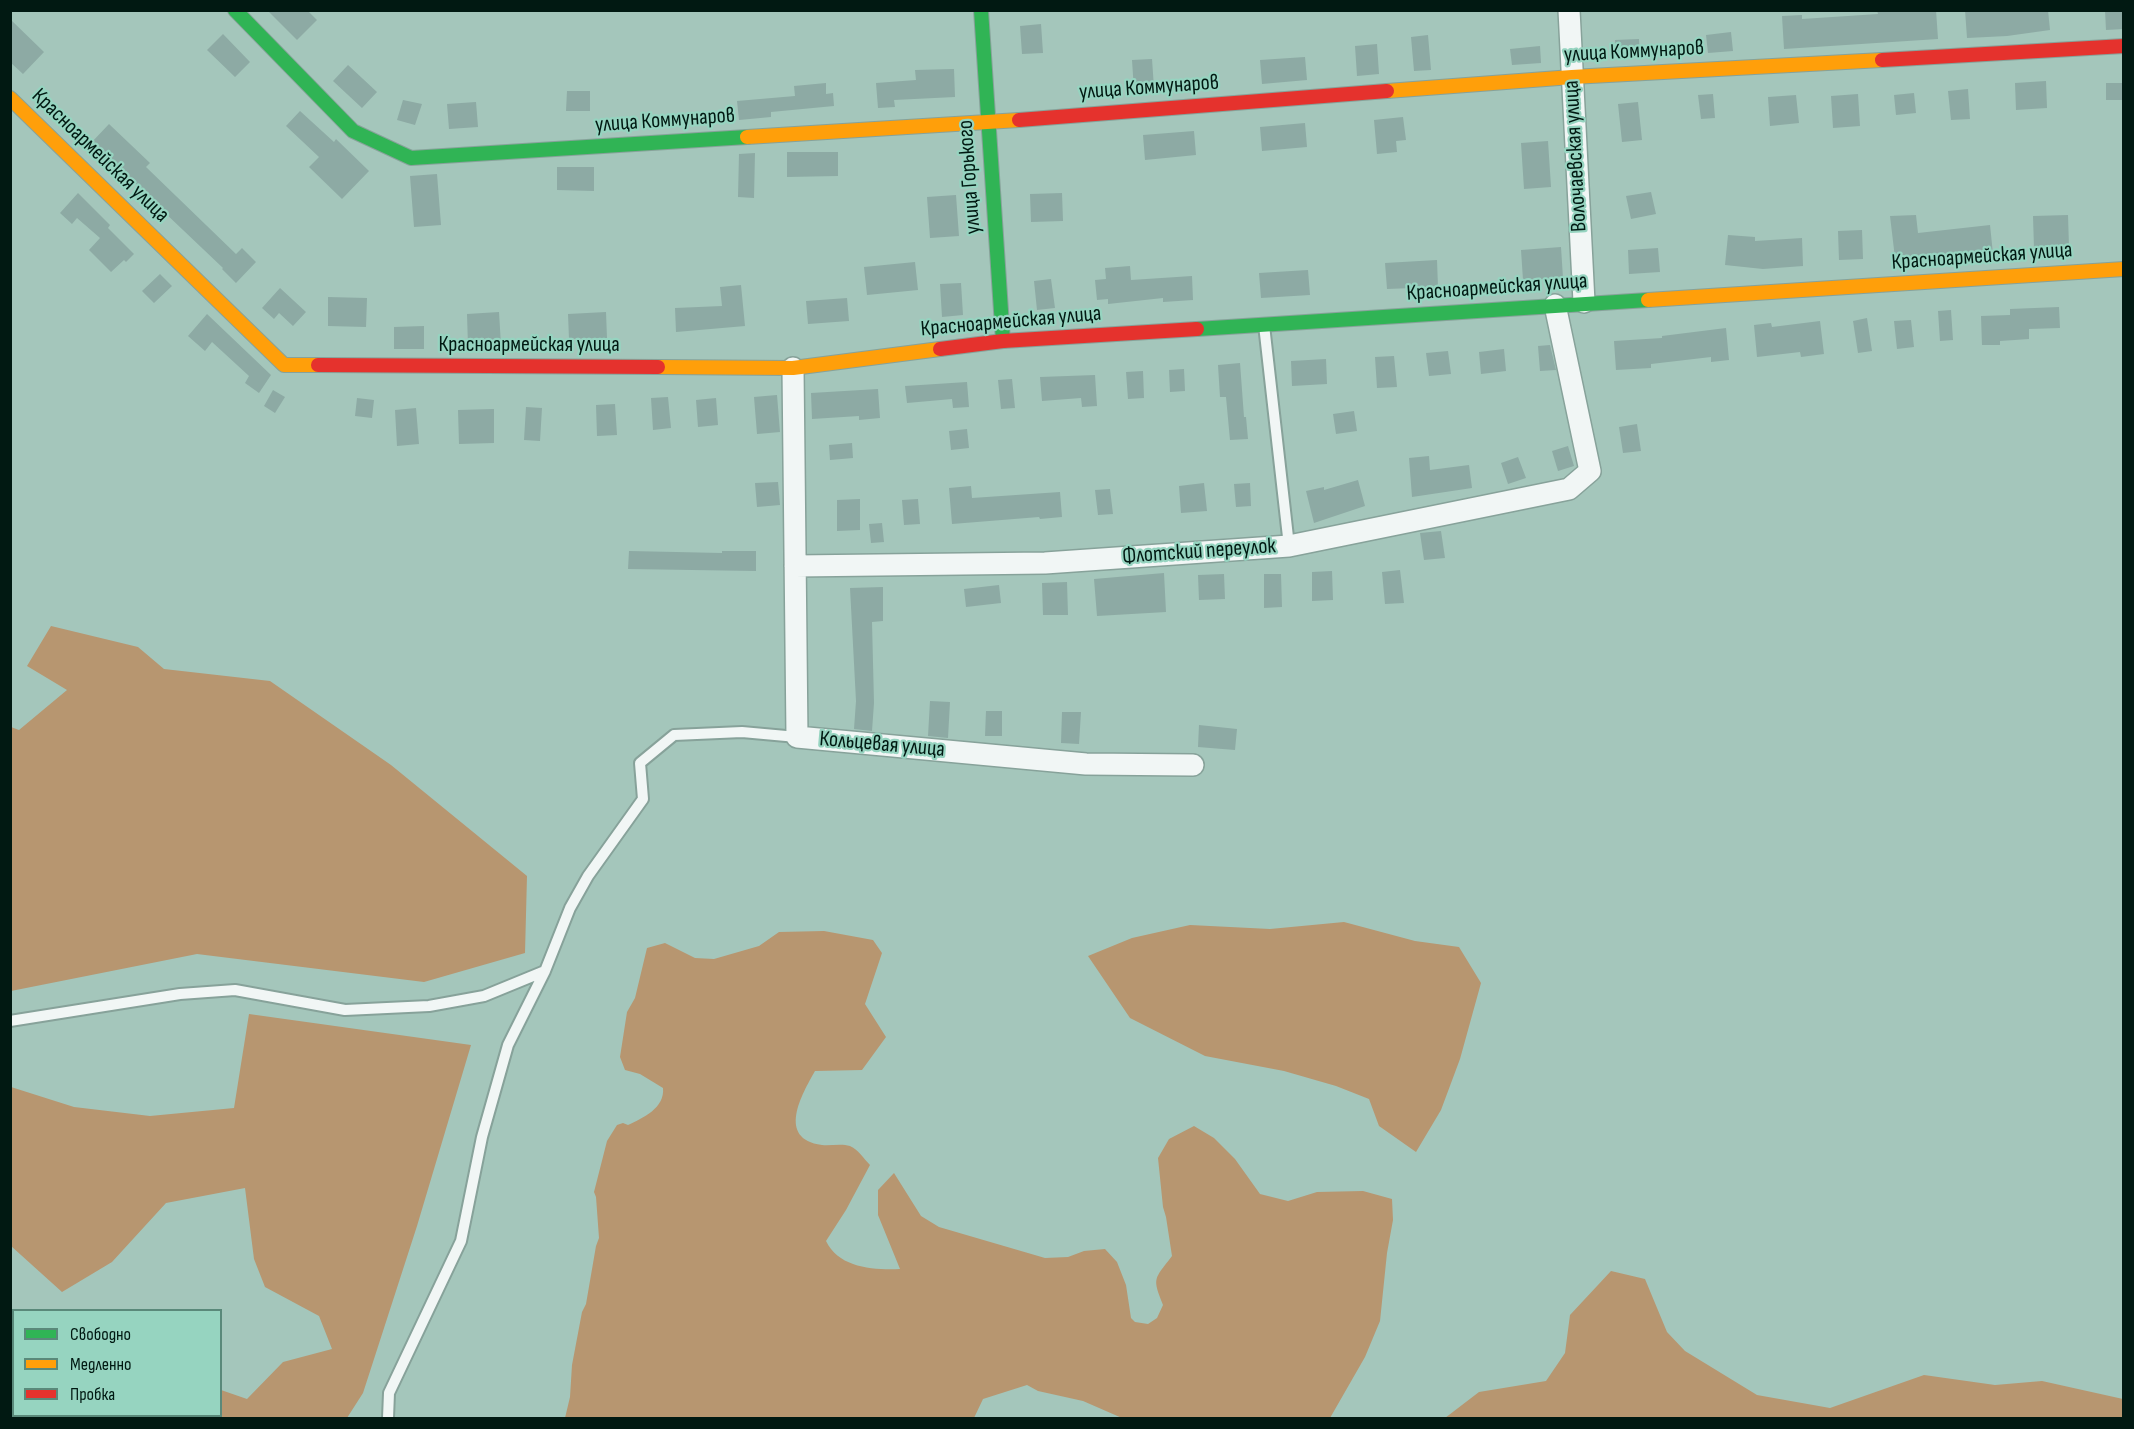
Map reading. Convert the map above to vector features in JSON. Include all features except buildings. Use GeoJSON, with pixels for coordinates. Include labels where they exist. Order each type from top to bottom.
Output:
{"type":"FeatureCollection","features":[{"type":"Feature","properties":{"kind":"street","name":"улица Коммунаров"},"geometry":{"type":"LineString","coordinates":[[235,10],[352,131],[411,158],[987,122],[1572,76],[2124,46]]}},
{"type":"Feature","properties":{"kind":"street","name":"улица Горького"},"geometry":{"type":"LineString","coordinates":[[981,10],[1003,341]]}},
{"type":"Feature","properties":{"kind":"street","name":"Волочаевская улица"},"geometry":{"type":"LineString","coordinates":[[1569,10],[1584,302]]}},
{"type":"Feature","properties":{"kind":"street","name":"Красноармейская улица"},"geometry":{"type":"LineString","coordinates":[[10,98],[284,365],[794,368],[1003,341],[2124,269]]}},
{"type":"Feature","properties":{"kind":"street","name":"Флотский переулок"},"geometry":{"type":"LineString","coordinates":[[795,566],[1045,563],[1289,546],[1569,489],[1590,471],[1555,305]]}},
{"type":"Feature","properties":{"kind":"street","name":"Кольцевая улица"},"geometry":{"type":"LineString","coordinates":[[794,368],[797,737],[1086,764],[1193,765]]}},
{"type":"Feature","properties":{"kind":"lane"},"geometry":{"type":"LineString","coordinates":[[1263,324],[1289,546]]}},
{"type":"Feature","properties":{"kind":"lane"},"geometry":{"type":"LineString","coordinates":[[388,1419],[389,1394],[461,1241],[482,1137],[508,1045],[545,971],[570,908],[588,876],[643,799],[640,763],[674,735],[742,732],[797,737]]}},
{"type":"Feature","properties":{"kind":"lane"},"geometry":{"type":"LineString","coordinates":[[10,1021],[180,994],[235,990],[345,1010],[429,1006],[484,996],[545,971]]}},
{"type":"Feature","properties":{"kind":"shaded area"},"geometry":{"type":"Polygon","coordinates":[[[51,626],[138,647],[164,669],[270,681],[391,765],[527,876],[525,953],[424,982],[197,954],[11,991],[11,727],[19,730],[67,690],[27,666],[51,626]]]}},
{"type":"Feature","properties":{"kind":"shaded area"},"geometry":{"type":"Polygon","coordinates":[[[1344,922],[1415,941],[1459,947],[1481,983],[1460,1059],[1441,1110],[1416,1152],[1379,1126],[1369,1099],[1336,1086],[1284,1071],[1205,1056],[1130,1018],[1088,956],[1132,938],[1190,925],[1270,929],[1344,922]]]}},
{"type":"Feature","properties":{"kind":"shaded area"},"geometry":{"type":"Polygon","coordinates":[[[824,931],[873,940],[882,953],[865,1004],[886,1037],[862,1070],[815,1071],[804,1091],[796,1114],[796,1125],[800,1134],[808,1141],[822,1145],[850,1146],[870,1165],[826,1241],[839,1257],[868,1268],[900,1269],[878,1215],[878,1190],[894,1173],[921,1216],[939,1227],[1045,1258],[1068,1257],[1084,1251],[1105,1249],[1117,1262],[1126,1285],[1131,1318],[1135,1322],[1148,1324],[1157,1318],[1163,1305],[1156,1284],[1158,1275],[1172,1256],[1163,1207],[1158,1158],[1169,1139],[1194,1126],[1214,1138],[1235,1159],[1260,1194],[1288,1201],[1317,1192],[1363,1191],[1392,1199],[1393,1220],[1380,1321],[1365,1357],[1330,1418],[1122,1418],[1083,1401],[1038,1391],[1027,1385],[983,1399],[974,1418],[565,1418],[582,1312],[586,1304],[599,1238],[594,1192],[607,1141],[617,1125],[623,1123],[628,1125],[646,1115],[657,1107],[663,1095],[663,1088],[640,1074],[625,1070],[620,1057],[627,1012],[635,998],[647,948],[665,943],[695,958],[714,959],[759,946],[779,932],[824,931]]]}},
{"type":"Feature","properties":{"kind":"shaded area"},"geometry":{"type":"Polygon","coordinates":[[[249,1014],[471,1045],[417,1226],[363,1393],[347,1418],[192,1418],[222,1417],[222,1390],[247,1399],[283,1362],[332,1349],[319,1316],[265,1287],[254,1259],[245,1188],[166,1203],[112,1262],[62,1292],[11,1246],[11,1087],[74,1107],[150,1116],[234,1108],[249,1014]]]}},
{"type":"Feature","properties":{"kind":"shaded area"},"geometry":{"type":"Polygon","coordinates":[[[1611,1271],[1645,1279],[1667,1332],[1685,1351],[1757,1395],[1830,1408],[1924,1375],[1995,1385],[2042,1381],[2123,1399],[2123,1418],[1445,1418],[1479,1392],[1546,1381],[1565,1353],[1570,1315],[1611,1271]]]}},
{"type":"Feature","properties":{"kind":"traffic: fast"},"geometry":{"type":"LineString","coordinates":[[235,10],[353,131],[411,158],[747,137]]}},
{"type":"Feature","properties":{"kind":"traffic: fast"},"geometry":{"type":"LineString","coordinates":[[981,10],[1003,341]]}},
{"type":"Feature","properties":{"kind":"traffic: fast"},"geometry":{"type":"LineString","coordinates":[[1197,329],[1648,300]]}},
{"type":"Feature","properties":{"kind":"traffic: slow"},"geometry":{"type":"LineString","coordinates":[[1387,91],[1572,77],[1882,60]]}},
{"type":"Feature","properties":{"kind":"traffic: slow"},"geometry":{"type":"LineString","coordinates":[[10,98],[284,365],[318,365]]}},
{"type":"Feature","properties":{"kind":"traffic: slow"},"geometry":{"type":"LineString","coordinates":[[747,137],[1019,120]]}},
{"type":"Feature","properties":{"kind":"traffic: slow"},"geometry":{"type":"LineString","coordinates":[[1648,300],[2124,269]]}},
{"type":"Feature","properties":{"kind":"traffic: slow"},"geometry":{"type":"LineString","coordinates":[[658,367],[793,368],[940,349]]}},
{"type":"Feature","properties":{"kind":"traffic: jam"},"geometry":{"type":"LineString","coordinates":[[1882,60],[2124,46]]}},
{"type":"Feature","properties":{"kind":"traffic: jam"},"geometry":{"type":"LineString","coordinates":[[1019,120],[1387,91]]}},
{"type":"Feature","properties":{"kind":"traffic: jam"},"geometry":{"type":"LineString","coordinates":[[940,349],[1003,341],[1197,329]]}},
{"type":"Feature","properties":{"kind":"traffic: jam"},"geometry":{"type":"LineString","coordinates":[[318,365],[658,367]]}}]}
